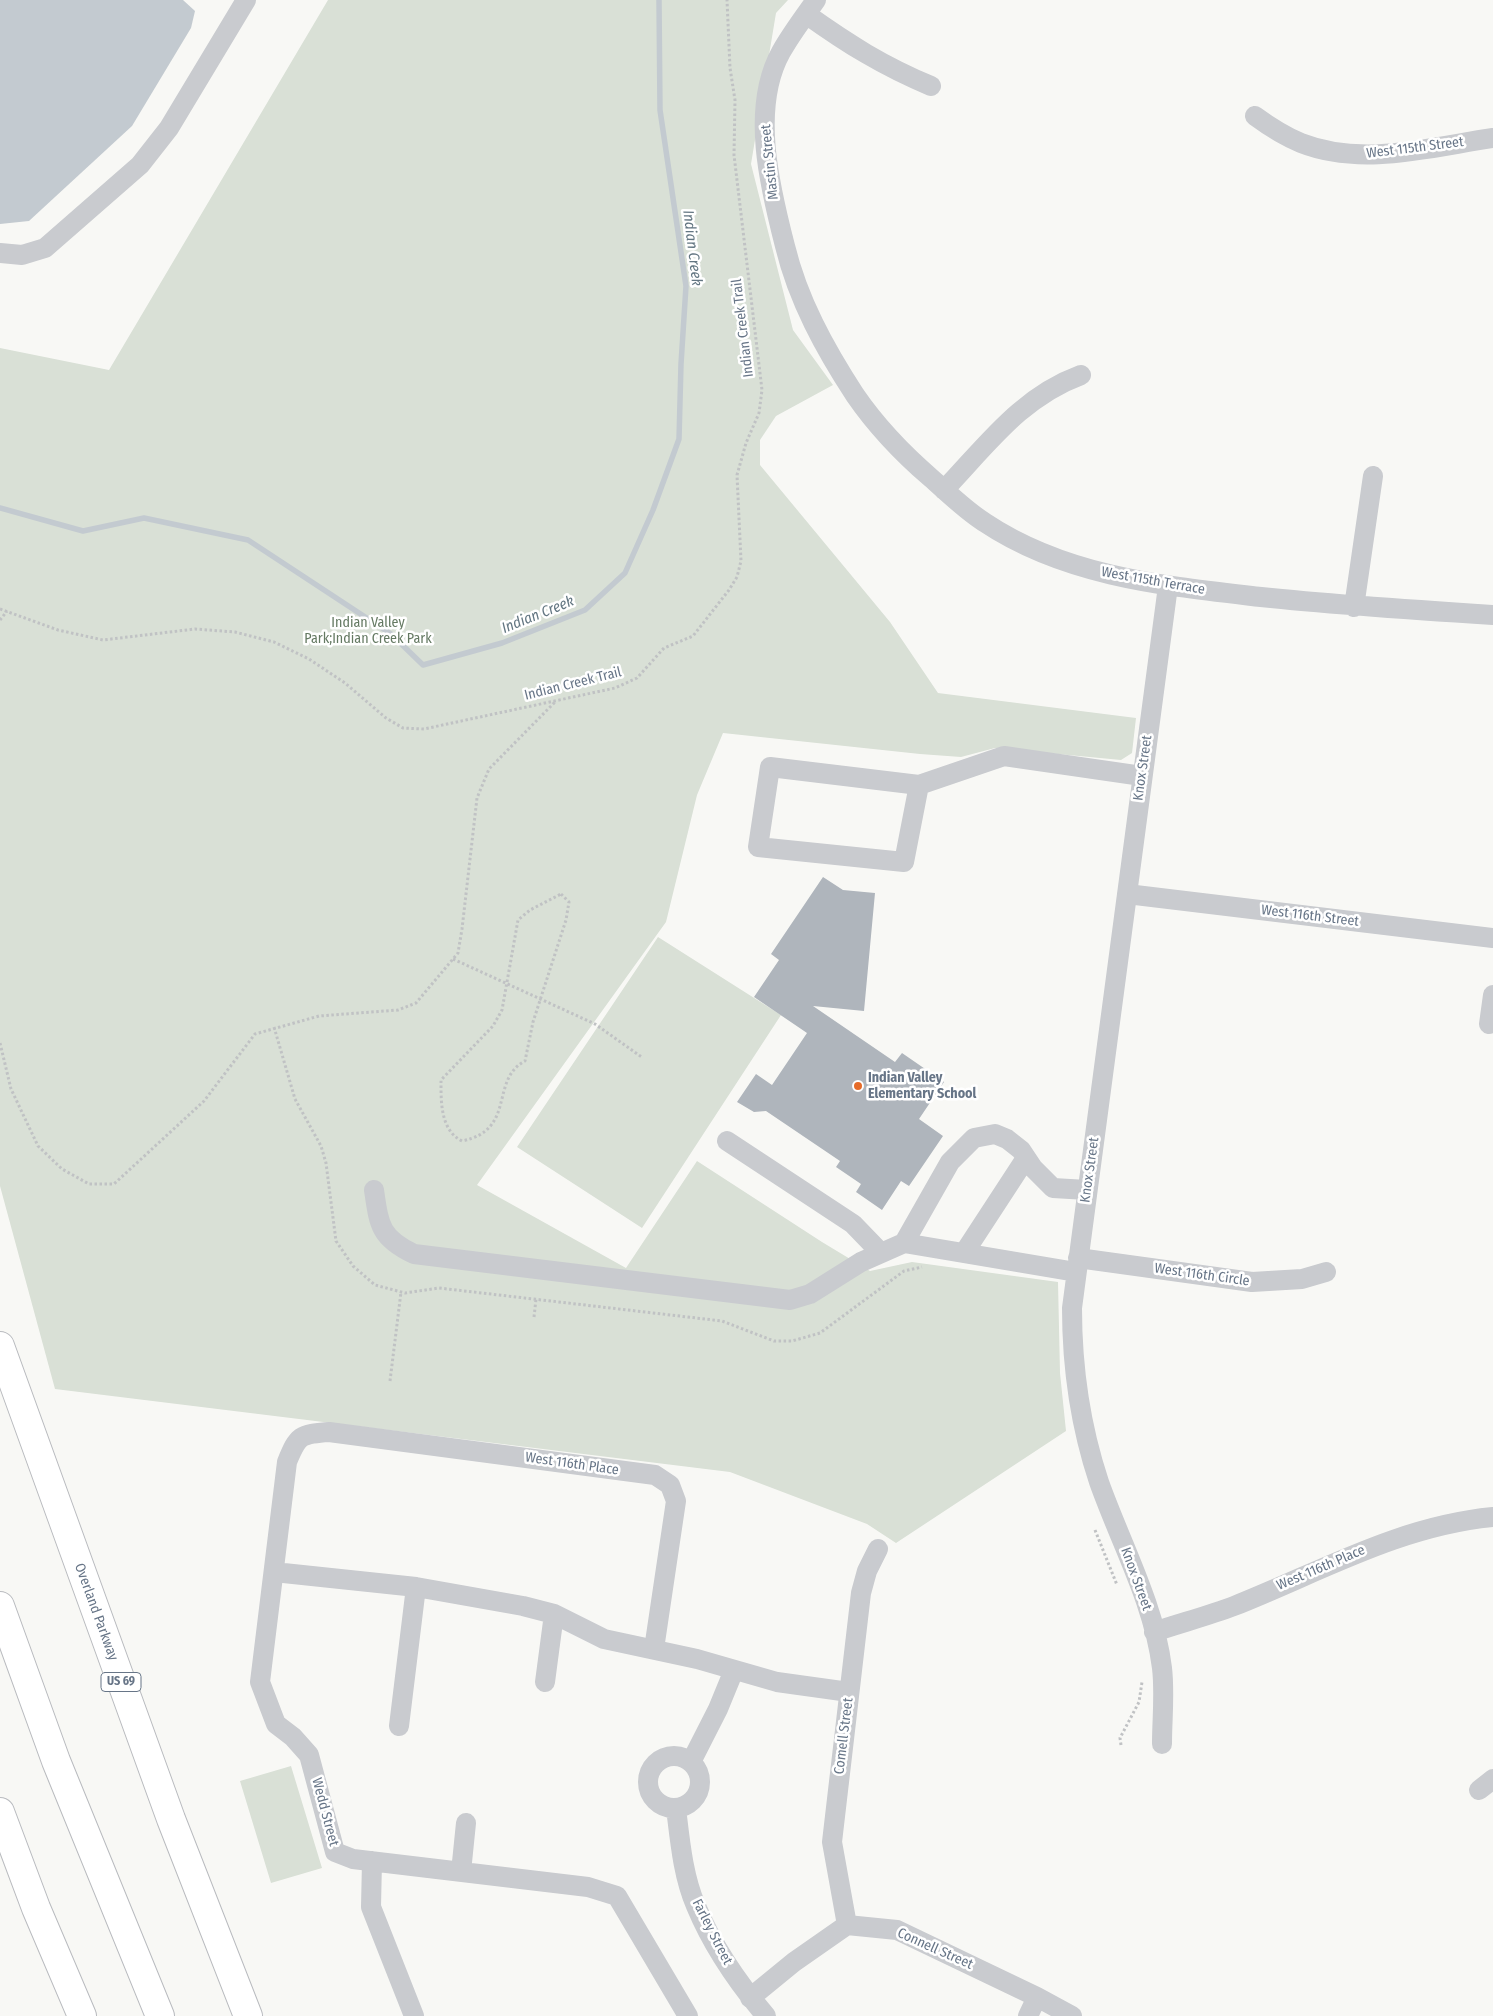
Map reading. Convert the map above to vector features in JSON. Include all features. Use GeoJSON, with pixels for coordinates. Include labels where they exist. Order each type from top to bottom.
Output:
{"type":"FeatureCollection","features":[{"type":"Feature","properties":{"kind":"highway","name":"Overland Parkway"},"geometry":{"type":"LineString","coordinates":[[0,1346],[171,1818],[248,2016]]}},
{"type":"Feature","properties":{"kind":"highway"},"geometry":{"type":"LineString","coordinates":[[0,1606],[56,1761],[160,2016]]}},
{"type":"Feature","properties":{"kind":"highway"},"geometry":{"type":"LineString","coordinates":[[0,1812],[36,1908],[82,2016]]}},
{"type":"Feature","properties":{"kind":"street"},"geometry":{"type":"LineString","coordinates":[[0,253],[22,255],[44,248],[140,165],[169,128],[246,0]]}},
{"type":"Feature","properties":{"kind":"street","name":"Mastin Street"},"geometry":{"type":"LineString","coordinates":[[780,229],[772,194],[765,143],[766,104],[780,53],[811,7],[848,44],[892,70],[931,86]]}},
{"type":"Feature","properties":{"kind":"street","name":"West 115th Street"},"geometry":{"type":"LineString","coordinates":[[1255,116],[1280,134],[1303,144],[1334,152],[1359,155],[1384,154],[1493,138]]}},
{"type":"Feature","properties":{"kind":"street","name":"West 115th Terrace"},"geometry":{"type":"LineString","coordinates":[[780,229],[809,315],[836,365],[865,409],[895,446],[944,490],[981,521],[1008,537],[1051,556],[1090,570],[1168,586],[1354,606],[1493,615]]}},
{"type":"Feature","properties":{"kind":"street"},"geometry":{"type":"LineString","coordinates":[[944,490],[1019,410],[1058,384],[1081,375]]}},
{"type":"Feature","properties":{"kind":"street"},"geometry":{"type":"LineString","coordinates":[[1354,606],[1374,476]]}},
{"type":"Feature","properties":{"kind":"street","name":"Knox Street"},"geometry":{"type":"LineString","coordinates":[[1162,1744],[1162,1668],[1145,1598],[1099,1482],[1082,1425],[1074,1373],[1072,1331],[1077,1265],[1168,586]]}},
{"type":"Feature","properties":{"kind":"street"},"geometry":{"type":"LineString","coordinates":[[919,785],[904,862],[758,847],[770,767],[919,785],[1004,756],[1142,776]]}},
{"type":"Feature","properties":{"kind":"street","name":"West 116th Street"},"geometry":{"type":"LineString","coordinates":[[1127,894],[1493,938]]}},
{"type":"Feature","properties":{"kind":"street"},"geometry":{"type":"LineString","coordinates":[[1489,1024],[1493,995]]}},
{"type":"Feature","properties":{"kind":"street"},"geometry":{"type":"LineString","coordinates":[[374,1190],[379,1224],[396,1245],[414,1254],[790,1300],[810,1294],[861,1262],[904,1243],[950,1162],[974,1138],[996,1134],[1007,1139],[1022,1150],[1032,1168],[1053,1188],[1087,1190]]}},
{"type":"Feature","properties":{"kind":"street"},"geometry":{"type":"LineString","coordinates":[[727,1141],[853,1224],[881,1253]]}},
{"type":"Feature","properties":{"kind":"street"},"geometry":{"type":"LineString","coordinates":[[964,1253],[1026,1158]]}},
{"type":"Feature","properties":{"kind":"street","name":"West 116th Circle"},"geometry":{"type":"LineString","coordinates":[[904,1243],[964,1253],[1252,1282],[1302,1279],[1326,1272]]}},
{"type":"Feature","properties":{"kind":"street","name":"West 116th Place"},"geometry":{"type":"LineString","coordinates":[[306,1434],[330,1432],[655,1476],[670,1485],[676,1501],[654,1650]]}},
{"type":"Feature","properties":{"kind":"street","name":"Wedd Street"},"geometry":{"type":"LineString","coordinates":[[306,1434],[296,1440],[287,1462],[260,1682],[276,1724],[293,1737],[309,1755],[335,1852],[353,1859],[588,1887],[617,1896],[688,2016]]}},
{"type":"Feature","properties":{"kind":"street","name":"West 116th Place"},"geometry":{"type":"LineString","coordinates":[[1154,1632],[1233,1606],[1388,1540],[1434,1528],[1493,1517]]}},
{"type":"Feature","properties":{"kind":"street","name":"Comell Street"},"geometry":{"type":"LineString","coordinates":[[847,1925],[832,1842],[861,1593],[867,1571],[878,1549]]}},
{"type":"Feature","properties":{"kind":"street"},"geometry":{"type":"LineString","coordinates":[[274,1572],[416,1587],[523,1606],[554,1614],[604,1640],[654,1650],[777,1682],[849,1692]]}},
{"type":"Feature","properties":{"kind":"street"},"geometry":{"type":"LineString","coordinates":[[399,1726],[416,1587]]}},
{"type":"Feature","properties":{"kind":"street"},"geometry":{"type":"LineString","coordinates":[[546,1682],[554,1614]]}},
{"type":"Feature","properties":{"kind":"street"},"geometry":{"type":"LineString","coordinates":[[691,1762],[718,1709],[734,1670]]}},
{"type":"Feature","properties":{"kind":"street"},"geometry":{"type":"LineString","coordinates":[[672,1755],[682,1757],[691,1762],[698,1770],[700,1780],[699,1790],[690,1802],[676,1808],[666,1807],[656,1802],[650,1794],[647,1784],[648,1774],[658,1762],[672,1755]]}},
{"type":"Feature","properties":{"kind":"street","name":"Farley Street"},"geometry":{"type":"LineString","coordinates":[[676,1808],[683,1861],[695,1905],[735,1978],[766,2016]]}},
{"type":"Feature","properties":{"kind":"street"},"geometry":{"type":"LineString","coordinates":[[461,1872],[466,1823]]}},
{"type":"Feature","properties":{"kind":"street"},"geometry":{"type":"LineString","coordinates":[[372,1861],[371,1907],[414,2016]]}},
{"type":"Feature","properties":{"kind":"street"},"geometry":{"type":"LineString","coordinates":[[750,1998],[794,1962],[847,1925]]}},
{"type":"Feature","properties":{"kind":"street","name":"Connell Street"},"geometry":{"type":"LineString","coordinates":[[847,1925],[896,1930],[1037,1997],[1072,2016]]}},
{"type":"Feature","properties":{"kind":"street"},"geometry":{"type":"LineString","coordinates":[[1028,2016],[1037,1997]]}},
{"type":"Feature","properties":{"kind":"path","name":"Indian Creek Trail"},"geometry":{"type":"LineString","coordinates":[[0,609],[58,630],[103,640],[195,629],[235,632],[274,642],[309,659],[345,683],[386,718],[403,728],[424,729],[615,688],[637,678],[664,648],[692,636],[729,590],[737,577],[741,561],[737,475],[746,442],[759,413],[762,390],[734,155],[735,100],[729,60],[726,0]]}},
{"type":"Feature","properties":{"kind":"path"},"geometry":{"type":"LineString","coordinates":[[0,620],[8,611]]}},
{"type":"Feature","properties":{"kind":"path"},"geometry":{"type":"LineString","coordinates":[[0,1043],[11,1089],[38,1146],[62,1169],[89,1184],[114,1184],[204,1102],[255,1034],[318,1016],[398,1010],[416,1004],[458,953],[477,798],[489,769],[556,701]]}},
{"type":"Feature","properties":{"kind":"path"},"geometry":{"type":"LineString","coordinates":[[562,894],[569,902],[566,920],[540,999],[525,1061],[518,1065],[508,1077],[494,1123],[482,1134],[462,1141],[455,1138],[442,1114],[441,1080],[494,1026],[502,1010],[518,920],[530,910],[562,894]]}},
{"type":"Feature","properties":{"kind":"path"},"geometry":{"type":"LineString","coordinates":[[453,958],[595,1024],[643,1058]]}},
{"type":"Feature","properties":{"kind":"path"},"geometry":{"type":"LineString","coordinates":[[390,1381],[401,1292]]}},
{"type":"Feature","properties":{"kind":"path"},"geometry":{"type":"LineString","coordinates":[[534,1317],[536,1299]]}},
{"type":"Feature","properties":{"kind":"green space","name":"Indian Valley Park;Indian Creek Park"},"geometry":{"type":"Polygon","coordinates":[[[328,0],[788,0],[776,13],[751,164],[793,330],[833,385],[776,416],[760,440],[760,465],[890,622],[938,693],[1136,718],[1132,753],[1121,760],[995,748],[961,757],[723,733],[697,795],[666,922],[477,1185],[626,1268],[697,1161],[870,1271],[912,1262],[1058,1282],[1060,1373],[1066,1431],[896,1543],[867,1524],[730,1472],[55,1389],[0,1186],[0,348],[109,370],[328,0]]]}},
{"type":"Feature","properties":{"kind":"green space"},"geometry":{"type":"Polygon","coordinates":[[[658,937],[781,1015],[642,1228],[517,1147],[658,937]]]}},
{"type":"Feature","properties":{"kind":"green space"},"geometry":{"type":"Polygon","coordinates":[[[291,1766],[322,1868],[271,1883],[240,1781],[291,1766]]]}},
{"type":"Feature","properties":{"kind":"shaded area"},"geometry":{"type":"Polygon","coordinates":[[[0,0],[183,0],[195,11],[191,28],[132,126],[29,221],[0,224],[0,0]]]}},
{"type":"Feature","properties":{"kind":"building","name":"Indian Valley Elementary School"},"geometry":{"type":"Polygon","coordinates":[[[823,877],[843,890],[875,893],[864,1011],[813,1006],[895,1062],[902,1053],[944,1082],[919,1119],[943,1136],[909,1186],[901,1181],[882,1210],[856,1192],[861,1184],[836,1167],[840,1161],[766,1111],[754,1112],[737,1102],[756,1074],[772,1085],[807,1033],[754,997],[779,960],[771,954],[823,877]]]}},
{"type":"Feature","properties":{"kind":"waterway","name":"Indian Creek"},"geometry":{"type":"LineString","coordinates":[[0,508],[83,531],[144,518],[248,540],[391,634],[423,665],[502,643],[585,610],[625,573],[653,510],[679,439],[686,286],[660,110],[659,0]]}},
{"type":"Feature","properties":{"kind":"place","name":"Indian Valley Elementary School"},"geometry":{"type":"Point","coordinates":[858,1086]}}]}
